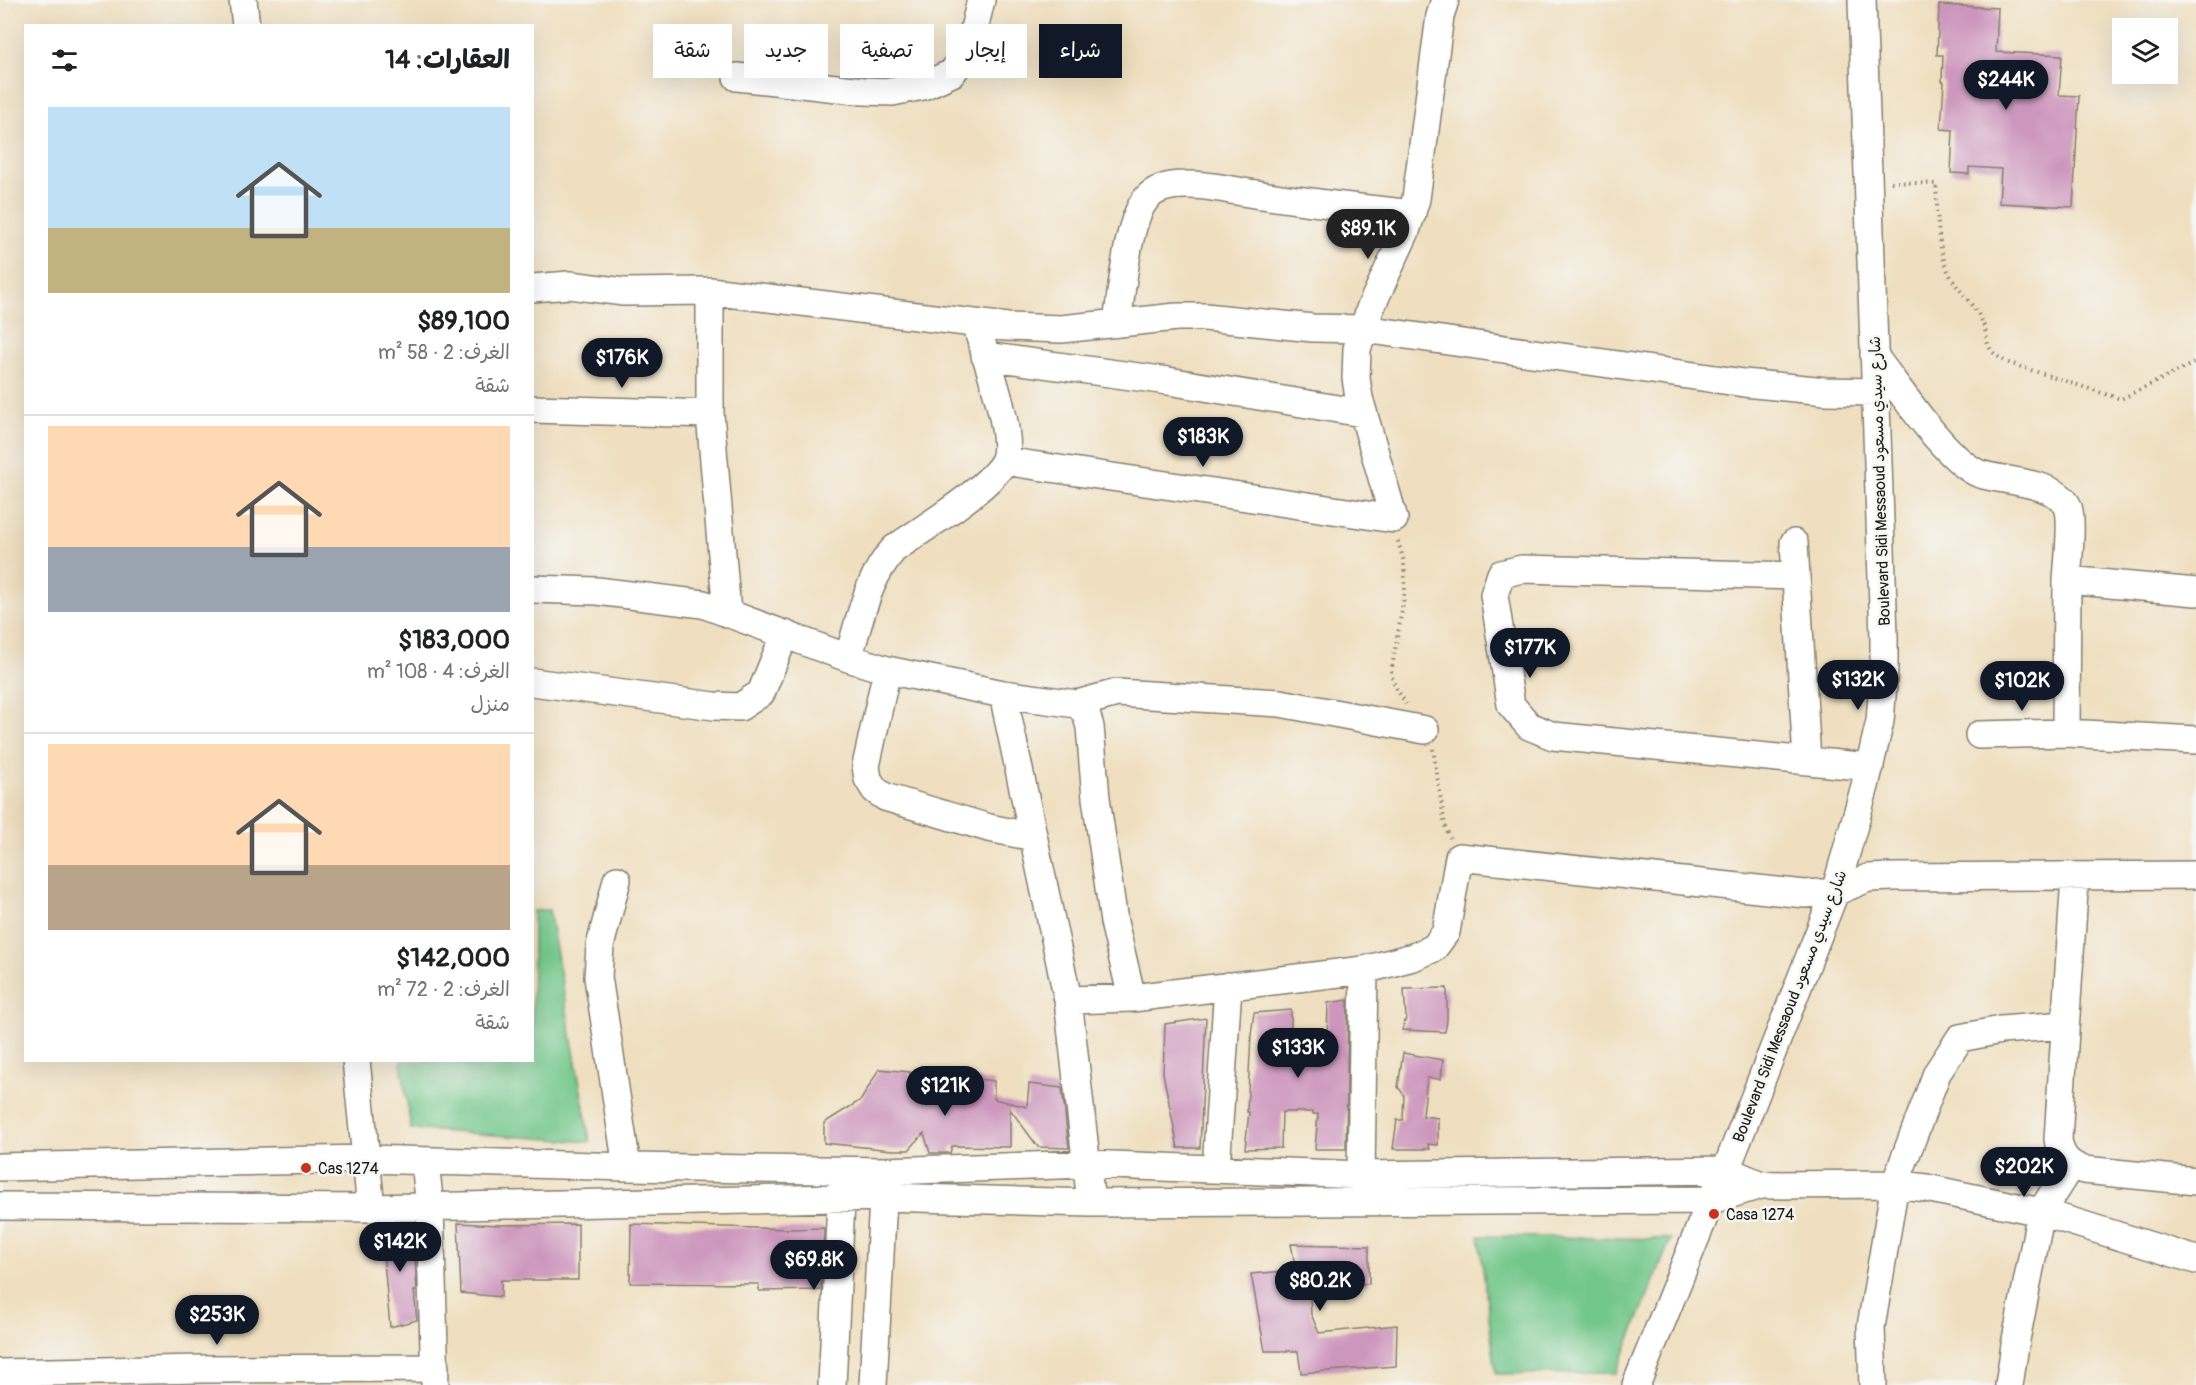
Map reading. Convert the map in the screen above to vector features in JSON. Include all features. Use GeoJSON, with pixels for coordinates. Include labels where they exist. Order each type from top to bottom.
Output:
{"type":"FeatureCollection","features":[{"type":"Feature","properties":{"kind":"street"},"geometry":{"type":"LineString","coordinates":[[243,0],[246,24]]}},
{"type":"Feature","properties":{"kind":"street"},"geometry":{"type":"LineString","coordinates":[[737,77],[864,91],[892,92],[923,86],[952,73],[969,50],[981,0]]}},
{"type":"Feature","properties":{"kind":"street"},"geometry":{"type":"LineString","coordinates":[[1004,461],[1394,519],[1362,413],[1356,378],[1357,349],[1377,294],[1412,214],[1423,154],[1440,16],[1445,0]]}},
{"type":"Feature","properties":{"kind":"street","name":"Boulevard Sidi Messaoud شارع سيدي مسعود"},"geometry":{"type":"LineString","coordinates":[[1636,1385],[1711,1200],[1726,1170],[1835,892],[1880,721],[1884,670],[1862,0]]}},
{"type":"Feature","properties":{"kind":"street"},"geometry":{"type":"LineString","coordinates":[[1117,322],[1135,223],[1145,199],[1163,188],[1199,185],[1324,204],[1412,214]]}},
{"type":"Feature","properties":{"kind":"street"},"geometry":{"type":"LineString","coordinates":[[534,288],[570,285],[624,292],[710,291],[1007,327],[1061,328],[1177,317],[1205,317],[1313,328],[1364,329],[1744,383],[1826,391],[1875,392]]}},
{"type":"Feature","properties":{"kind":"street"},"geometry":{"type":"LineString","coordinates":[[710,291],[710,414],[727,613]]}},
{"type":"Feature","properties":{"kind":"street"},"geometry":{"type":"LineString","coordinates":[[848,658],[874,578],[886,558],[894,549],[973,493],[995,474],[1004,461],[1007,440],[976,324]]}},
{"type":"Feature","properties":{"kind":"street"},"geometry":{"type":"LineString","coordinates":[[985,356],[1168,381],[1362,413]]}},
{"type":"Feature","properties":{"kind":"street"},"geometry":{"type":"LineString","coordinates":[[1874,356],[1938,439],[1960,462],[1980,474],[2010,479],[2045,490],[2058,496],[2068,506],[2066,733]]}},
{"type":"Feature","properties":{"kind":"street"},"geometry":{"type":"LineString","coordinates":[[534,409],[710,414]]}},
{"type":"Feature","properties":{"kind":"street"},"geometry":{"type":"LineString","coordinates":[[1794,543],[1807,761]]}},
{"type":"Feature","properties":{"kind":"street"},"geometry":{"type":"LineString","coordinates":[[1796,576],[1522,569],[1501,574],[1494,595],[1511,705],[1529,726],[1553,735],[1869,767]]}},
{"type":"Feature","properties":{"kind":"street"},"geometry":{"type":"LineString","coordinates":[[2067,580],[2196,592]]}},
{"type":"Feature","properties":{"kind":"street"},"geometry":{"type":"LineString","coordinates":[[534,589],[597,591],[703,604],[848,658],[887,670],[1003,694],[1077,704],[1116,693],[1280,703],[1425,730]]}},
{"type":"Feature","properties":{"kind":"street"},"geometry":{"type":"LineString","coordinates":[[534,682],[714,706],[740,707],[761,693],[786,634]]}},
{"type":"Feature","properties":{"kind":"street"},"geometry":{"type":"LineString","coordinates":[[887,670],[866,766],[868,779],[875,790],[885,797],[945,816],[1033,837]]}},
{"type":"Feature","properties":{"kind":"street"},"geometry":{"type":"LineString","coordinates":[[1003,694],[1068,1000],[1091,1203]]}},
{"type":"Feature","properties":{"kind":"street"},"geometry":{"type":"LineString","coordinates":[[1077,704],[1086,713],[1090,727],[1096,798],[1114,922],[1132,998]]}},
{"type":"Feature","properties":{"kind":"street"},"geometry":{"type":"LineString","coordinates":[[1979,735],[2066,733],[2196,740]]}},
{"type":"Feature","properties":{"kind":"street"},"geometry":{"type":"LineString","coordinates":[[1068,1000],[1132,998],[1364,970],[1413,957],[1434,948],[1446,932],[1459,857],[1805,894],[1835,892],[1868,878],[1885,877],[2196,875]]}},
{"type":"Feature","properties":{"kind":"street"},"geometry":{"type":"LineString","coordinates":[[2075,877],[2058,1138],[2062,1155],[2071,1165],[2084,1170],[2196,1181]]}},
{"type":"Feature","properties":{"kind":"street"},"geometry":{"type":"LineString","coordinates":[[617,880],[600,946],[598,977],[627,1167]]}},
{"type":"Feature","properties":{"kind":"street"},"geometry":{"type":"LineString","coordinates":[[1361,1175],[1364,970]]}},
{"type":"Feature","properties":{"kind":"street"},"geometry":{"type":"LineString","coordinates":[[1216,1169],[1228,986]]}},
{"type":"Feature","properties":{"kind":"street"},"geometry":{"type":"LineString","coordinates":[[1873,1385],[1870,1327],[1895,1184],[1937,1072],[1960,1038],[2001,1030],[2065,1025]]}},
{"type":"Feature","properties":{"kind":"street"},"geometry":{"type":"LineString","coordinates":[[356,1062],[371,1208]]}},
{"type":"Feature","properties":{"kind":"street"},"geometry":{"type":"LineString","coordinates":[[0,1167],[367,1159],[843,1171],[1087,1164],[1361,1175],[1726,1170],[1761,1185]]}},
{"type":"Feature","properties":{"kind":"street"},"geometry":{"type":"LineString","coordinates":[[0,1373],[201,1369],[435,1376],[430,1207],[424,1162]]}},
{"type":"Feature","properties":{"kind":"street"},"geometry":{"type":"LineString","coordinates":[[2009,1385],[2041,1212],[2071,1165]]}},
{"type":"Feature","properties":{"kind":"street"},"geometry":{"type":"LineString","coordinates":[[832,1385],[843,1171]]}},
{"type":"Feature","properties":{"kind":"street"},"geometry":{"type":"LineString","coordinates":[[873,1385],[885,1171]]}},
{"type":"Feature","properties":{"kind":"street"},"geometry":{"type":"LineString","coordinates":[[0,1206],[371,1208],[841,1200],[882,1197],[1091,1203],[1711,1200],[1761,1185],[1895,1184],[1926,1188],[2041,1212],[2196,1260]]}},
{"type":"Feature","properties":{"kind":"path"},"geometry":{"type":"LineString","coordinates":[[1869,181],[1936,184],[1939,233],[1945,262],[1951,276],[1980,316],[1987,345],[1994,355],[2006,362],[2121,399],[2196,362]]}},
{"type":"Feature","properties":{"kind":"path"},"geometry":{"type":"LineString","coordinates":[[1394,519],[1405,576],[1402,614],[1391,667],[1392,680],[1425,730],[1435,760],[1445,826],[1459,857]]}},
{"type":"Feature","properties":{"kind":"green space"},"geometry":{"type":"Polygon","coordinates":[[[549,910],[590,1142],[411,1129],[401,1062],[534,1062],[534,911],[549,910]]]}},
{"type":"Feature","properties":{"kind":"green space"},"geometry":{"type":"Polygon","coordinates":[[[1479,1236],[1671,1239],[1616,1373],[1496,1374],[1479,1236]]]}},
{"type":"Feature","properties":{"kind":"building"},"geometry":{"type":"Polygon","coordinates":[[[1939,5],[1998,8],[1996,52],[2062,55],[2059,95],[2079,96],[2073,207],[1999,203],[2001,169],[1969,167],[1969,174],[1951,173],[1953,130],[1941,129],[1944,82],[1942,81],[1943,55],[1937,55],[1939,5]]]}},
{"type":"Feature","properties":{"kind":"building"},"geometry":{"type":"Polygon","coordinates":[[[1447,988],[1445,1032],[1402,1030],[1406,1018],[1404,989],[1447,988]]]}},
{"type":"Feature","properties":{"kind":"building"},"geometry":{"type":"Polygon","coordinates":[[[1348,1000],[1346,1149],[1315,1149],[1318,1114],[1282,1112],[1281,1148],[1245,1149],[1254,1013],[1291,1010],[1291,1040],[1327,1040],[1328,1003],[1348,1000]]]}},
{"type":"Feature","properties":{"kind":"building"},"geometry":{"type":"Polygon","coordinates":[[[1206,1018],[1200,1148],[1178,1148],[1163,1073],[1165,1024],[1206,1018]]]}},
{"type":"Feature","properties":{"kind":"building"},"geometry":{"type":"Polygon","coordinates":[[[1403,1053],[1443,1060],[1441,1079],[1427,1078],[1423,1116],[1438,1118],[1438,1145],[1428,1144],[1430,1149],[1393,1149],[1397,1120],[1403,1120],[1404,1095],[1398,1087],[1403,1053]]]}},
{"type":"Feature","properties":{"kind":"building"},"geometry":{"type":"Polygon","coordinates":[[[879,1069],[910,1072],[910,1089],[979,1089],[976,1079],[994,1081],[994,1099],[1027,1107],[1029,1084],[1062,1088],[1069,1148],[1038,1147],[1010,1109],[1010,1147],[952,1146],[950,1153],[930,1153],[924,1133],[909,1150],[824,1143],[824,1123],[861,1100],[879,1069]]]}},
{"type":"Feature","properties":{"kind":"building"},"geometry":{"type":"Polygon","coordinates":[[[413,1223],[417,1291],[414,1291],[417,1320],[390,1327],[383,1225],[413,1223]]]}},
{"type":"Feature","properties":{"kind":"building"},"geometry":{"type":"Polygon","coordinates":[[[458,1223],[578,1224],[578,1280],[501,1280],[501,1297],[461,1293],[458,1223]]]}},
{"type":"Feature","properties":{"kind":"building"},"geometry":{"type":"Polygon","coordinates":[[[631,1224],[824,1228],[821,1290],[759,1291],[759,1284],[630,1283],[631,1224]]]}},
{"type":"Feature","properties":{"kind":"building"},"geometry":{"type":"Polygon","coordinates":[[[1291,1244],[1369,1246],[1369,1284],[1309,1281],[1311,1314],[1319,1333],[1397,1325],[1396,1366],[1301,1373],[1298,1351],[1265,1351],[1251,1274],[1296,1270],[1291,1244]]]}},
{"type":"Feature","properties":{"kind":"place","name":"Cas 1274"},"geometry":{"type":"Point","coordinates":[306,1168]}},
{"type":"Feature","properties":{"kind":"place","name":"Casa 1274"},"geometry":{"type":"Point","coordinates":[1714,1214]}}]}
